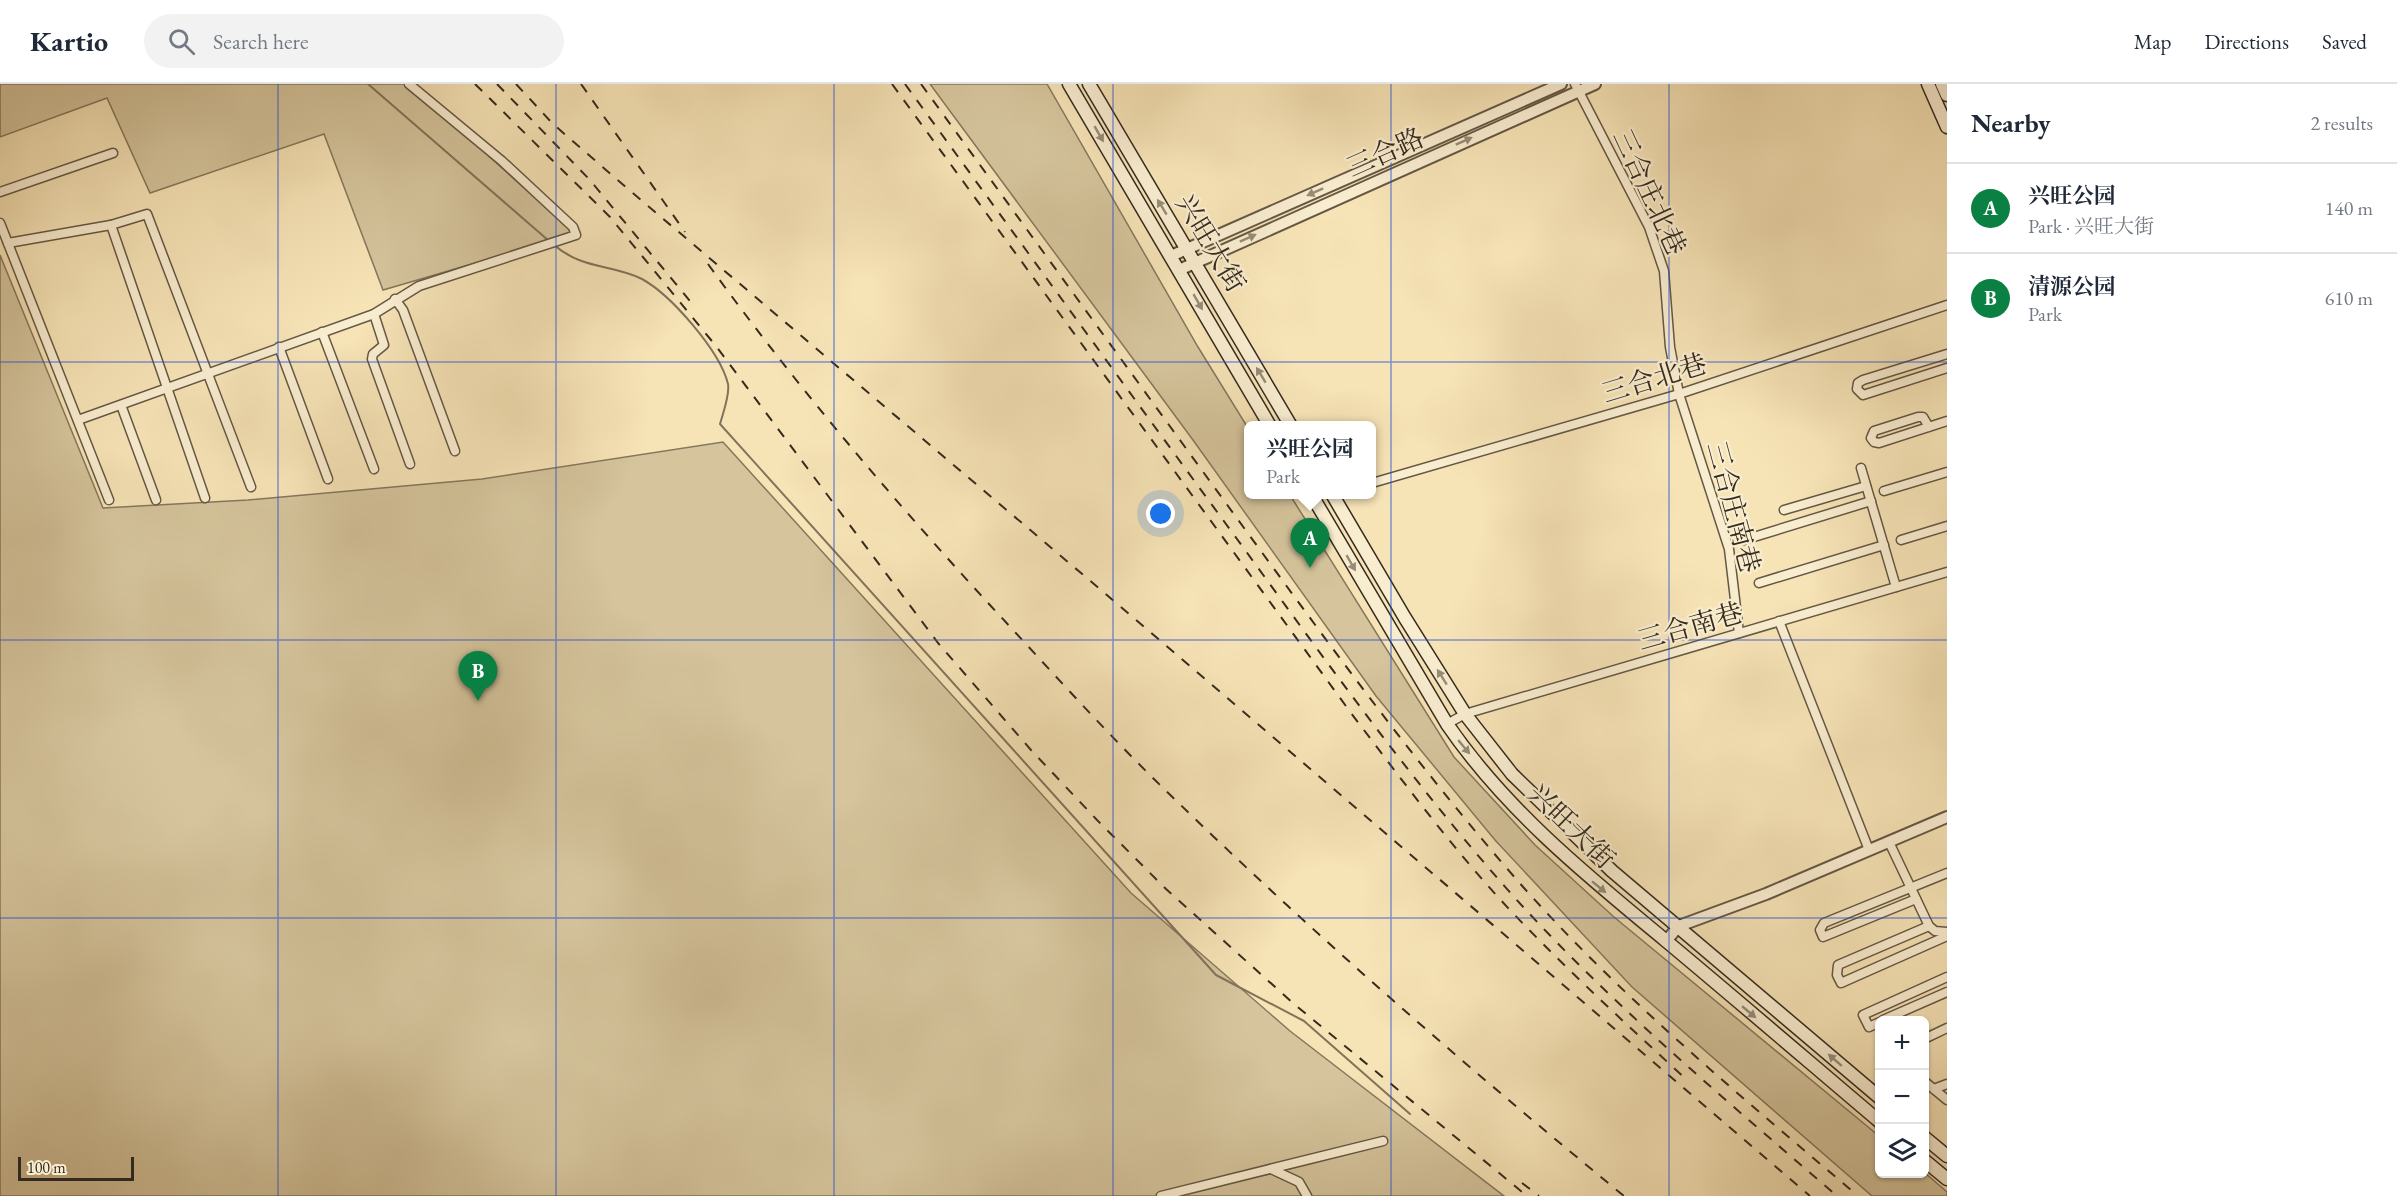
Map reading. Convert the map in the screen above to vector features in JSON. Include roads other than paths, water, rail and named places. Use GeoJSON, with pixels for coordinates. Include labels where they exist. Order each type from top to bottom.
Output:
{"type":"FeatureCollection","features":[{"type":"Feature","properties":{"kind":"main road","name":"兴旺大街"},"geometry":{"type":"LineString","coordinates":[[1070,84],[1267,421]]}},
{"type":"Feature","properties":{"kind":"main road","name":"兴旺大街"},"geometry":{"type":"LineString","coordinates":[[1089,84],[1288,421]]}},
{"type":"Feature","properties":{"kind":"main road"},"geometry":{"type":"LineString","coordinates":[[1928,84],[1947,127]]}},
{"type":"Feature","properties":{"kind":"main road","name":"兴旺大街"},"geometry":{"type":"LineString","coordinates":[[1313,499],[1447,724],[1460,743],[1531,823],[1592,881],[1875,1118]]}},
{"type":"Feature","properties":{"kind":"main road","name":"兴旺大街"},"geometry":{"type":"LineString","coordinates":[[1334,499],[1465,714],[1512,774],[1612,872],[1679,926],[1875,1094]]}},
{"type":"Feature","properties":{"kind":"main road"},"geometry":{"type":"LineString","coordinates":[[1929,1141],[1947,1156]]}},
{"type":"Feature","properties":{"kind":"main road"},"geometry":{"type":"LineString","coordinates":[[1929,1164],[1947,1179]]}},
{"type":"Feature","properties":{"kind":"street"},"geometry":{"type":"LineString","coordinates":[[78,420],[374,314],[419,286],[573,236],[576,232],[573,227],[502,161],[409,84]]}},
{"type":"Feature","properties":{"kind":"street","name":"三合路"},"geometry":{"type":"LineString","coordinates":[[1170,256],[1561,84]]}},
{"type":"Feature","properties":{"kind":"street","name":"三合路"},"geometry":{"type":"LineString","coordinates":[[1179,270],[1576,87],[1595,84]]}},
{"type":"Feature","properties":{"kind":"street","name":"三合庄北巷"},"geometry":{"type":"LineString","coordinates":[[1576,87],[1649,227],[1658,251],[1664,271],[1670,347],[1679,393]]}},
{"type":"Feature","properties":{"kind":"street"},"geometry":{"type":"LineString","coordinates":[[0,192],[113,153]]}},
{"type":"Feature","properties":{"kind":"street"},"geometry":{"type":"LineString","coordinates":[[8,243],[111,225],[147,214],[210,373],[251,487]]}},
{"type":"Feature","properties":{"kind":"street"},"geometry":{"type":"LineString","coordinates":[[0,223],[109,500]]}},
{"type":"Feature","properties":{"kind":"street"},"geometry":{"type":"LineString","coordinates":[[111,225],[205,498]]}},
{"type":"Feature","properties":{"kind":"street"},"geometry":{"type":"LineString","coordinates":[[396,299],[403,310],[455,451]]}},
{"type":"Feature","properties":{"kind":"street","name":"三合北巷"},"geometry":{"type":"LineString","coordinates":[[1376,482],[1679,393],[1947,305]]}},
{"type":"Feature","properties":{"kind":"street"},"geometry":{"type":"LineString","coordinates":[[374,314],[384,345],[373,354],[372,359],[410,464]]}},
{"type":"Feature","properties":{"kind":"street"},"geometry":{"type":"LineString","coordinates":[[322,332],[374,469]]}},
{"type":"Feature","properties":{"kind":"street"},"geometry":{"type":"LineString","coordinates":[[279,347],[328,479]]}},
{"type":"Feature","properties":{"kind":"street"},"geometry":{"type":"LineString","coordinates":[[1947,354],[1863,380],[1858,383],[1857,389],[1860,394],[1868,394],[1947,368]]}},
{"type":"Feature","properties":{"kind":"street","name":"三合庄南巷"},"geometry":{"type":"LineString","coordinates":[[1679,393],[1729,549],[1739,633]]}},
{"type":"Feature","properties":{"kind":"street"},"geometry":{"type":"LineString","coordinates":[[121,405],[156,500]]}},
{"type":"Feature","properties":{"kind":"street"},"geometry":{"type":"LineString","coordinates":[[1929,427],[1926,420],[1918,417],[1874,431],[1871,438],[1874,442],[1879,443],[1929,427],[1947,421]]}},
{"type":"Feature","properties":{"kind":"street"},"geometry":{"type":"LineString","coordinates":[[1861,468],[1896,587]]}},
{"type":"Feature","properties":{"kind":"street"},"geometry":{"type":"LineString","coordinates":[[1884,491],[1947,472]]}},
{"type":"Feature","properties":{"kind":"street"},"geometry":{"type":"LineString","coordinates":[[1784,510],[1866,486]]}},
{"type":"Feature","properties":{"kind":"street"},"geometry":{"type":"LineString","coordinates":[[1744,540],[1871,501]]}},
{"type":"Feature","properties":{"kind":"street"},"geometry":{"type":"LineString","coordinates":[[1900,540],[1947,526]]}},
{"type":"Feature","properties":{"kind":"street"},"geometry":{"type":"LineString","coordinates":[[1758,583],[1884,545]]}},
{"type":"Feature","properties":{"kind":"street","name":"三合南巷"},"geometry":{"type":"LineString","coordinates":[[1447,724],[1465,714],[1947,572]]}},
{"type":"Feature","properties":{"kind":"street"},"geometry":{"type":"LineString","coordinates":[[1779,621],[1869,850]]}},
{"type":"Feature","properties":{"kind":"street"},"geometry":{"type":"LineString","coordinates":[[1666,941],[1679,926],[1766,894],[1947,817]]}},
{"type":"Feature","properties":{"kind":"street"},"geometry":{"type":"LineString","coordinates":[[1889,842],[1929,926],[1935,931],[1947,934]]}},
{"type":"Feature","properties":{"kind":"street"},"geometry":{"type":"LineString","coordinates":[[1916,899],[1823,937],[1820,930],[1824,923],[1947,873]]}},
{"type":"Feature","properties":{"kind":"street"},"geometry":{"type":"LineString","coordinates":[[1929,926],[1838,965],[1837,975],[1841,983],[1947,934]]}},
{"type":"Feature","properties":{"kind":"street"},"geometry":{"type":"LineString","coordinates":[[1875,1024],[1869,1027],[1863,1015],[1947,976]]}},
{"type":"Feature","properties":{"kind":"street"},"geometry":{"type":"LineString","coordinates":[[1892,1016],[1947,992]]}},
{"type":"Feature","properties":{"kind":"street"},"geometry":{"type":"LineString","coordinates":[[1929,1037],[1947,1028]]}},
{"type":"Feature","properties":{"kind":"street"},"geometry":{"type":"LineString","coordinates":[[1934,1089],[1947,1083]]}},
{"type":"Feature","properties":{"kind":"street"},"geometry":{"type":"LineString","coordinates":[[1929,1085],[1947,1100]]}},
{"type":"Feature","properties":{"kind":"street"},"geometry":{"type":"LineString","coordinates":[[1161,1196],[1383,1141]]}},
{"type":"Feature","properties":{"kind":"street"},"geometry":{"type":"LineString","coordinates":[[1271,1169],[1299,1182],[1307,1196]]}},
{"type":"Feature","properties":{"kind":"waterway"},"geometry":{"type":"LineString","coordinates":[[368,84],[549,241]]}},
{"type":"Feature","properties":{"kind":"waterway"},"geometry":{"type":"LineString","coordinates":[[553,244],[586,263],[642,279],[680,311],[705,340],[728,384],[727,399],[720,424],[1216,975],[1304,1021],[1410,1114]]}},
{"type":"Feature","properties":{"kind":"railway"},"geometry":{"type":"LineString","coordinates":[[475,84],[610,217],[716,346],[938,643],[1031,750],[1097,820],[1166,889],[1294,1004],[1527,1196]]}},
{"type":"Feature","properties":{"kind":"railway"},"geometry":{"type":"LineString","coordinates":[[497,84],[589,179],[690,301]]}},
{"type":"Feature","properties":{"kind":"railway"},"geometry":{"type":"LineString","coordinates":[[516,84],[553,124],[628,189],[1810,1196]]}},
{"type":"Feature","properties":{"kind":"railway"},"geometry":{"type":"LineString","coordinates":[[581,84],[685,232]]}},
{"type":"Feature","properties":{"kind":"railway"},"geometry":{"type":"LineString","coordinates":[[892,84],[1351,713],[1467,862],[1509,909],[1596,996],[1687,1080]]}},
{"type":"Feature","properties":{"kind":"railway"},"geometry":{"type":"LineString","coordinates":[[905,84],[1337,676],[1441,811],[1515,898],[1591,977],[1837,1196]]}},
{"type":"Feature","properties":{"kind":"railway"},"geometry":{"type":"LineString","coordinates":[[921,84],[1236,517],[1448,798],[1524,888],[1603,970],[1686,1048],[1858,1196]]}},
{"type":"Feature","properties":{"kind":"railway"},"geometry":{"type":"LineString","coordinates":[[708,264],[808,395],[915,522],[1134,759],[1327,942],[1504,1096],[1624,1196]]}},
{"type":"Feature","properties":{"kind":"railway"},"geometry":{"type":"LineString","coordinates":[[1522,1183],[1539,1196]]}},
{"type":"Feature","properties":{"kind":"place","name":"兴旺公园"},"geometry":{"type":"Point","coordinates":[1310,568]}},
{"type":"Feature","properties":{"kind":"place","name":"清源公园"},"geometry":{"type":"Point","coordinates":[478,701]}}]}
